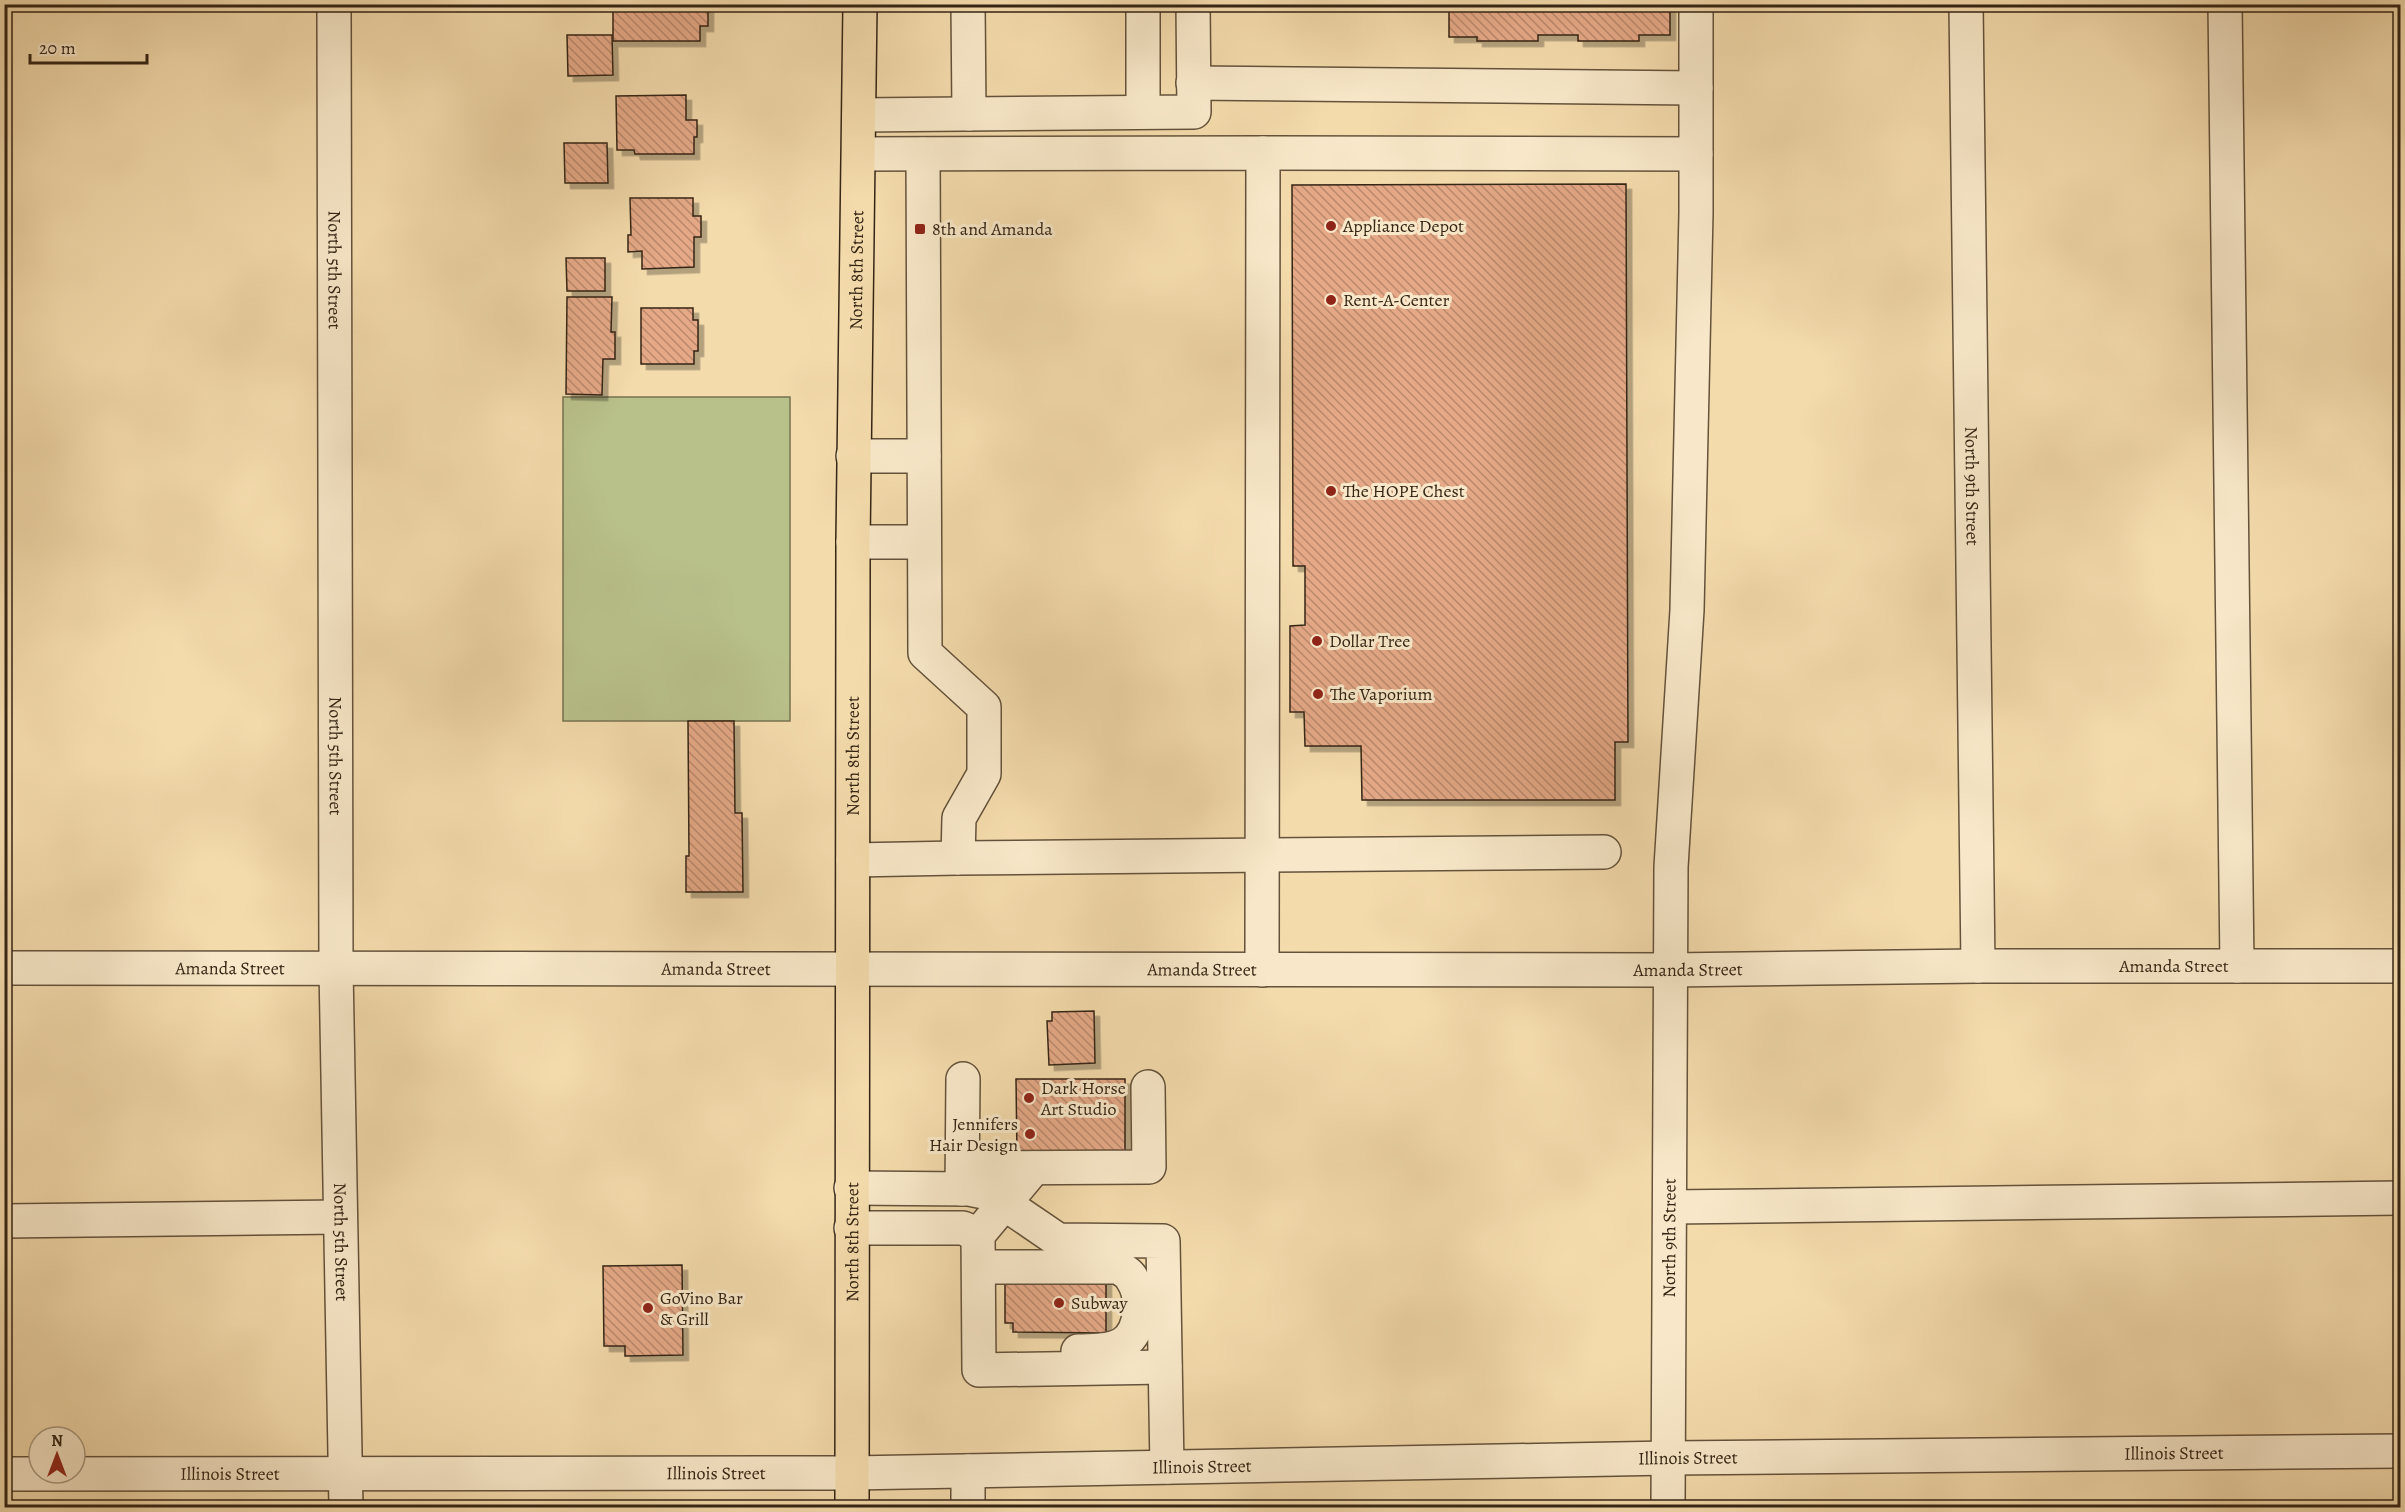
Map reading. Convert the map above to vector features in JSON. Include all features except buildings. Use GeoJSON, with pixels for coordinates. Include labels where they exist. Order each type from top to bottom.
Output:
{"type":"FeatureCollection","features":[{"type":"Feature","properties":{"kind":"main road","name":"North 8th Street"},"geometry":{"type":"LineString","coordinates":[[852,1508],[853,456],[860,4]]}},
{"type":"Feature","properties":{"kind":"street","name":"North 5th Street"},"geometry":{"type":"LineString","coordinates":[[334,4],[336,968],[346,1508]]}},
{"type":"Feature","properties":{"kind":"street"},"geometry":{"type":"LineString","coordinates":[[968,4],[969,114]]}},
{"type":"Feature","properties":{"kind":"street"},"geometry":{"type":"LineString","coordinates":[[1143,4],[1143,112]]}},
{"type":"Feature","properties":{"kind":"street"},"geometry":{"type":"LineString","coordinates":[[859,115],[1194,112],[1193,4]]}},
{"type":"Feature","properties":{"kind":"street","name":"North 9th Street"},"geometry":{"type":"LineString","coordinates":[[1668,1508],[1671,867],[1687,610],[1696,154],[1696,4]]}},
{"type":"Feature","properties":{"kind":"street","name":"North 9th Street"},"geometry":{"type":"LineString","coordinates":[[1966,4],[1978,966]]}},
{"type":"Feature","properties":{"kind":"street"},"geometry":{"type":"LineString","coordinates":[[2225,4],[2237,966]]}},
{"type":"Feature","properties":{"kind":"street"},"geometry":{"type":"LineString","coordinates":[[1193,83],[1696,88]]}},
{"type":"Feature","properties":{"kind":"street"},"geometry":{"type":"LineString","coordinates":[[1262,970],[1263,153]]}},
{"type":"Feature","properties":{"kind":"street"},"geometry":{"type":"LineString","coordinates":[[859,154],[1696,154]]}},
{"type":"Feature","properties":{"kind":"street"},"geometry":{"type":"LineString","coordinates":[[922,154],[926,653],[984,707],[984,774],[958,818],[958,858]]}},
{"type":"Feature","properties":{"kind":"street"},"geometry":{"type":"LineString","coordinates":[[853,456],[924,448]]}},
{"type":"Feature","properties":{"kind":"street"},"geometry":{"type":"LineString","coordinates":[[853,542],[924,542]]}},
{"type":"Feature","properties":{"kind":"street"},"geometry":{"type":"LineString","coordinates":[[853,860],[1604,852]]}},
{"type":"Feature","properties":{"kind":"street","name":"Amanda Street"},"geometry":{"type":"LineString","coordinates":[[4,968],[1671,970],[1978,966],[2400,966]]}},
{"type":"Feature","properties":{"kind":"street"},"geometry":{"type":"LineString","coordinates":[[963,1079],[963,1178]]}},
{"type":"Feature","properties":{"kind":"street"},"geometry":{"type":"LineString","coordinates":[[851,1188],[963,1178],[1034,1168],[1149,1167],[1148,1087]]}},
{"type":"Feature","properties":{"kind":"street"},"geometry":{"type":"LineString","coordinates":[[1034,1168],[978,1235],[979,1370],[1165,1367]]}},
{"type":"Feature","properties":{"kind":"street"},"geometry":{"type":"LineString","coordinates":[[963,1178],[1058,1240],[1163,1241],[1167,1467]]}},
{"type":"Feature","properties":{"kind":"street"},"geometry":{"type":"LineString","coordinates":[[1670,1208],[2400,1198]]}},
{"type":"Feature","properties":{"kind":"street"},"geometry":{"type":"LineString","coordinates":[[4,1221],[340,1216]]}},
{"type":"Feature","properties":{"kind":"street"},"geometry":{"type":"LineString","coordinates":[[851,1228],[963,1228],[978,1235]]}},
{"type":"Feature","properties":{"kind":"street"},"geometry":{"type":"LineString","coordinates":[[979,1267],[1118,1267],[1132,1278],[1138,1296],[1138,1319],[1133,1334],[1123,1344],[1106,1350],[1080,1351],[1054,1356],[1019,1369]]}},
{"type":"Feature","properties":{"kind":"street","name":"Illinois Street"},"geometry":{"type":"LineString","coordinates":[[4,1474],[852,1473],[1669,1458],[2400,1451]]}},
{"type":"Feature","properties":{"kind":"street"},"geometry":{"type":"LineString","coordinates":[[968,1471],[968,1508]]}},
{"type":"Feature","properties":{"kind":"green space"},"geometry":{"type":"Polygon","coordinates":[[[563,397],[790,397],[790,721],[563,721],[563,397]]]}},
{"type":"Feature","properties":{"kind":"place","name":"Appliance Depot"},"geometry":{"type":"Point","coordinates":[1331,226]}},
{"type":"Feature","properties":{"kind":"place","name":"8th and Amanda"},"geometry":{"type":"Point","coordinates":[920,229]}},
{"type":"Feature","properties":{"kind":"place","name":"Rent-A-Center"},"geometry":{"type":"Point","coordinates":[1331,300]}},
{"type":"Feature","properties":{"kind":"place","name":"The HOPE Chest"},"geometry":{"type":"Point","coordinates":[1331,491]}},
{"type":"Feature","properties":{"kind":"place","name":"Dollar Tree"},"geometry":{"type":"Point","coordinates":[1317,641]}},
{"type":"Feature","properties":{"kind":"place","name":"The Vaporium"},"geometry":{"type":"Point","coordinates":[1318,694]}},
{"type":"Feature","properties":{"kind":"place","name":"Dark Horse Art Studio"},"geometry":{"type":"Point","coordinates":[1029,1098]}},
{"type":"Feature","properties":{"kind":"place","name":"Jennifers Hair Design"},"geometry":{"type":"Point","coordinates":[1030,1134]}},
{"type":"Feature","properties":{"kind":"place","name":"Subway"},"geometry":{"type":"Point","coordinates":[1059,1303]}},
{"type":"Feature","properties":{"kind":"place","name":"GoVino Bar & Grill"},"geometry":{"type":"Point","coordinates":[648,1308]}}]}
